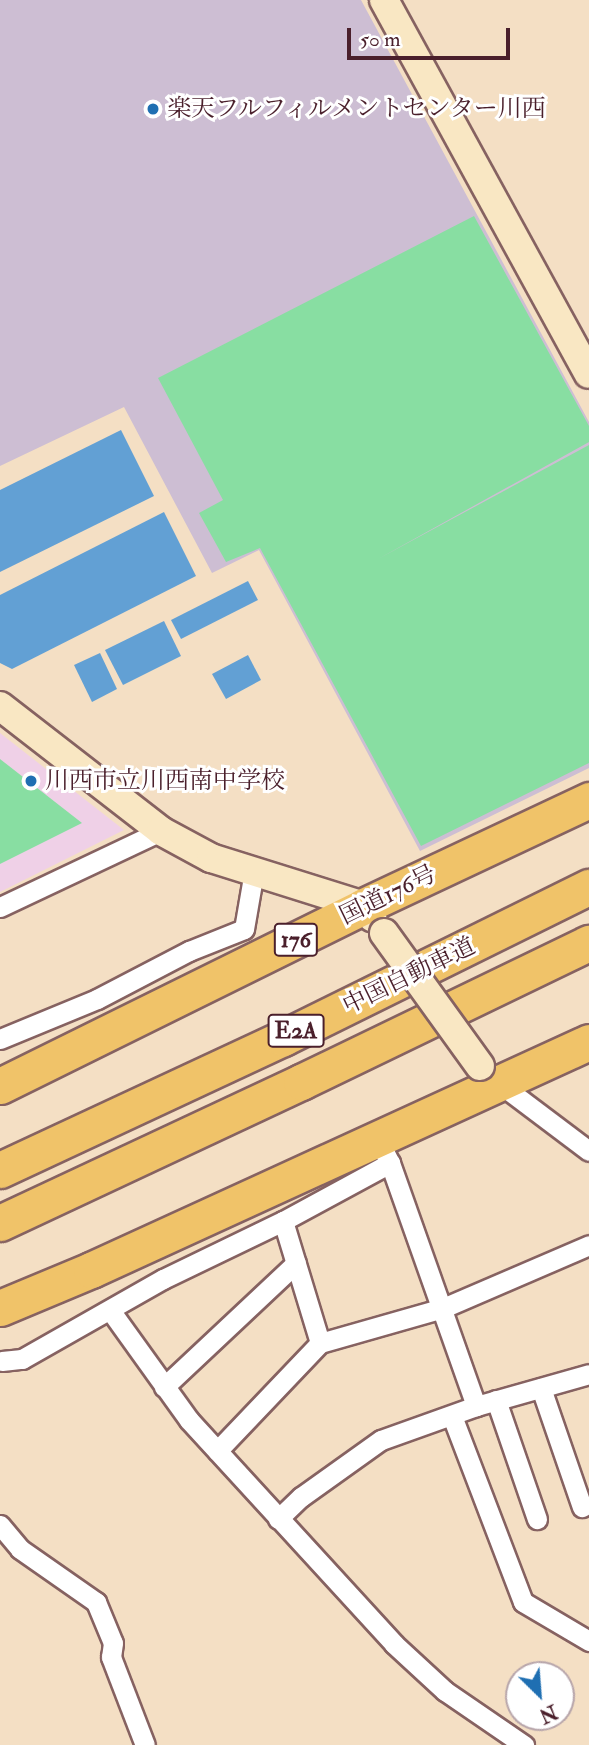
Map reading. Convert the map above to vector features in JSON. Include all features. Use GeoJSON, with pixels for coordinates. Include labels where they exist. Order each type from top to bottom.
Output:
{"type":"FeatureCollection","features":[{"type":"Feature","properties":{"kind":"highway","name":"国道176号"},"geometry":{"type":"LineString","coordinates":[[1,1086],[374,919],[589,800]]}},
{"type":"Feature","properties":{"kind":"highway","name":"中国自動車道"},"geometry":{"type":"LineString","coordinates":[[0,1170],[283,1038],[589,887]]}},
{"type":"Feature","properties":{"kind":"highway","name":"中国自動車道"},"geometry":{"type":"LineString","coordinates":[[0,1223],[302,1083],[589,943]]}},
{"type":"Feature","properties":{"kind":"highway"},"geometry":{"type":"LineString","coordinates":[[0,1308],[384,1151],[490,1075],[589,1042]]}},
{"type":"Feature","properties":{"kind":"highway"},"geometry":{"type":"LineString","coordinates":[[0,1315],[92,1270]]}},
{"type":"Feature","properties":{"kind":"street"},"geometry":{"type":"LineString","coordinates":[[384,0],[589,374]]}},
{"type":"Feature","properties":{"kind":"street"},"geometry":{"type":"LineString","coordinates":[[0,706],[161,831],[211,858],[254,871],[374,919],[490,1075],[589,1151]]}},
{"type":"Feature","properties":{"kind":"street"},"geometry":{"type":"LineString","coordinates":[[0,907],[161,831]]}},
{"type":"Feature","properties":{"kind":"street"},"geometry":{"type":"LineString","coordinates":[[0,1039],[97,999],[189,951],[244,929],[254,871]]}},
{"type":"Feature","properties":{"kind":"street"},"geometry":{"type":"LineString","coordinates":[[2,1361],[22,1359],[163,1279],[283,1222],[384,1151],[443,1308],[476,1406]]}},
{"type":"Feature","properties":{"kind":"street"},"geometry":{"type":"LineString","coordinates":[[283,1222],[320,1343]]}},
{"type":"Feature","properties":{"kind":"street"},"geometry":{"type":"LineString","coordinates":[[217,1451],[320,1343],[443,1308],[589,1245]]}},
{"type":"Feature","properties":{"kind":"street"},"geometry":{"type":"LineString","coordinates":[[164,1387],[296,1263]]}},
{"type":"Feature","properties":{"kind":"street"},"geometry":{"type":"LineString","coordinates":[[110,1310],[164,1387],[217,1451],[394,1644],[444,1691],[524,1745]]}},
{"type":"Feature","properties":{"kind":"street"},"geometry":{"type":"LineString","coordinates":[[278,1519],[301,1497],[381,1440],[476,1406],[589,1374]]}},
{"type":"Feature","properties":{"kind":"street"},"geometry":{"type":"LineString","coordinates":[[541,1388],[582,1507]]}},
{"type":"Feature","properties":{"kind":"street"},"geometry":{"type":"LineString","coordinates":[[496,1400],[537,1519]]}},
{"type":"Feature","properties":{"kind":"street"},"geometry":{"type":"LineString","coordinates":[[452,1416],[523,1602],[589,1641]]}},
{"type":"Feature","properties":{"kind":"street"},"geometry":{"type":"LineString","coordinates":[[0,1525],[20,1549],[96,1602],[113,1643],[111,1657],[145,1745]]}},
{"type":"Feature","properties":{"kind":"shaded area"},"geometry":{"type":"Polygon","coordinates":[[[0,0],[361,0],[589,422],[589,768],[420,851],[259,550],[212,573],[124,407],[0,466],[0,0]]]}},
{"type":"Feature","properties":{"kind":"shaded area","name":"川西市立川西南中学校"},"geometry":{"type":"Polygon","coordinates":[[[0,733],[124,830],[0,892],[0,733]]]}},
{"type":"Feature","properties":{"kind":"green space"},"geometry":{"type":"Polygon","coordinates":[[[474,216],[589,426],[589,442],[378,559],[589,445],[589,763],[421,846],[260,548],[226,562],[199,513],[223,500],[158,378],[474,216]]]}},
{"type":"Feature","properties":{"kind":"green space"},"geometry":{"type":"Polygon","coordinates":[[[0,759],[82,823],[0,864],[0,759]]]}},
{"type":"Feature","properties":{"kind":"water"},"geometry":{"type":"Polygon","coordinates":[[[121,430],[154,496],[0,572],[0,490],[121,430]]]}},
{"type":"Feature","properties":{"kind":"water"},"geometry":{"type":"Polygon","coordinates":[[[164,512],[196,576],[12,669],[0,663],[0,595],[164,512]]]}},
{"type":"Feature","properties":{"kind":"water"},"geometry":{"type":"Polygon","coordinates":[[[248,581],[258,600],[181,639],[171,620],[248,581]]]}},
{"type":"Feature","properties":{"kind":"water"},"geometry":{"type":"Polygon","coordinates":[[[164,621],[181,656],[123,685],[105,650],[164,621]]]}},
{"type":"Feature","properties":{"kind":"water"},"geometry":{"type":"Polygon","coordinates":[[[100,653],[117,689],[92,702],[74,665],[100,653]]]}},
{"type":"Feature","properties":{"kind":"water"},"geometry":{"type":"Polygon","coordinates":[[[248,655],[261,680],[226,699],[212,674],[248,655]]]}},
{"type":"Feature","properties":{"kind":"place","name":"楽天フルフィルメントセンター川西"},"geometry":{"type":"Point","coordinates":[153,109]}},
{"type":"Feature","properties":{"kind":"place","name":"川西市立川西南中学校"},"geometry":{"type":"Point","coordinates":[31,781]}}]}
